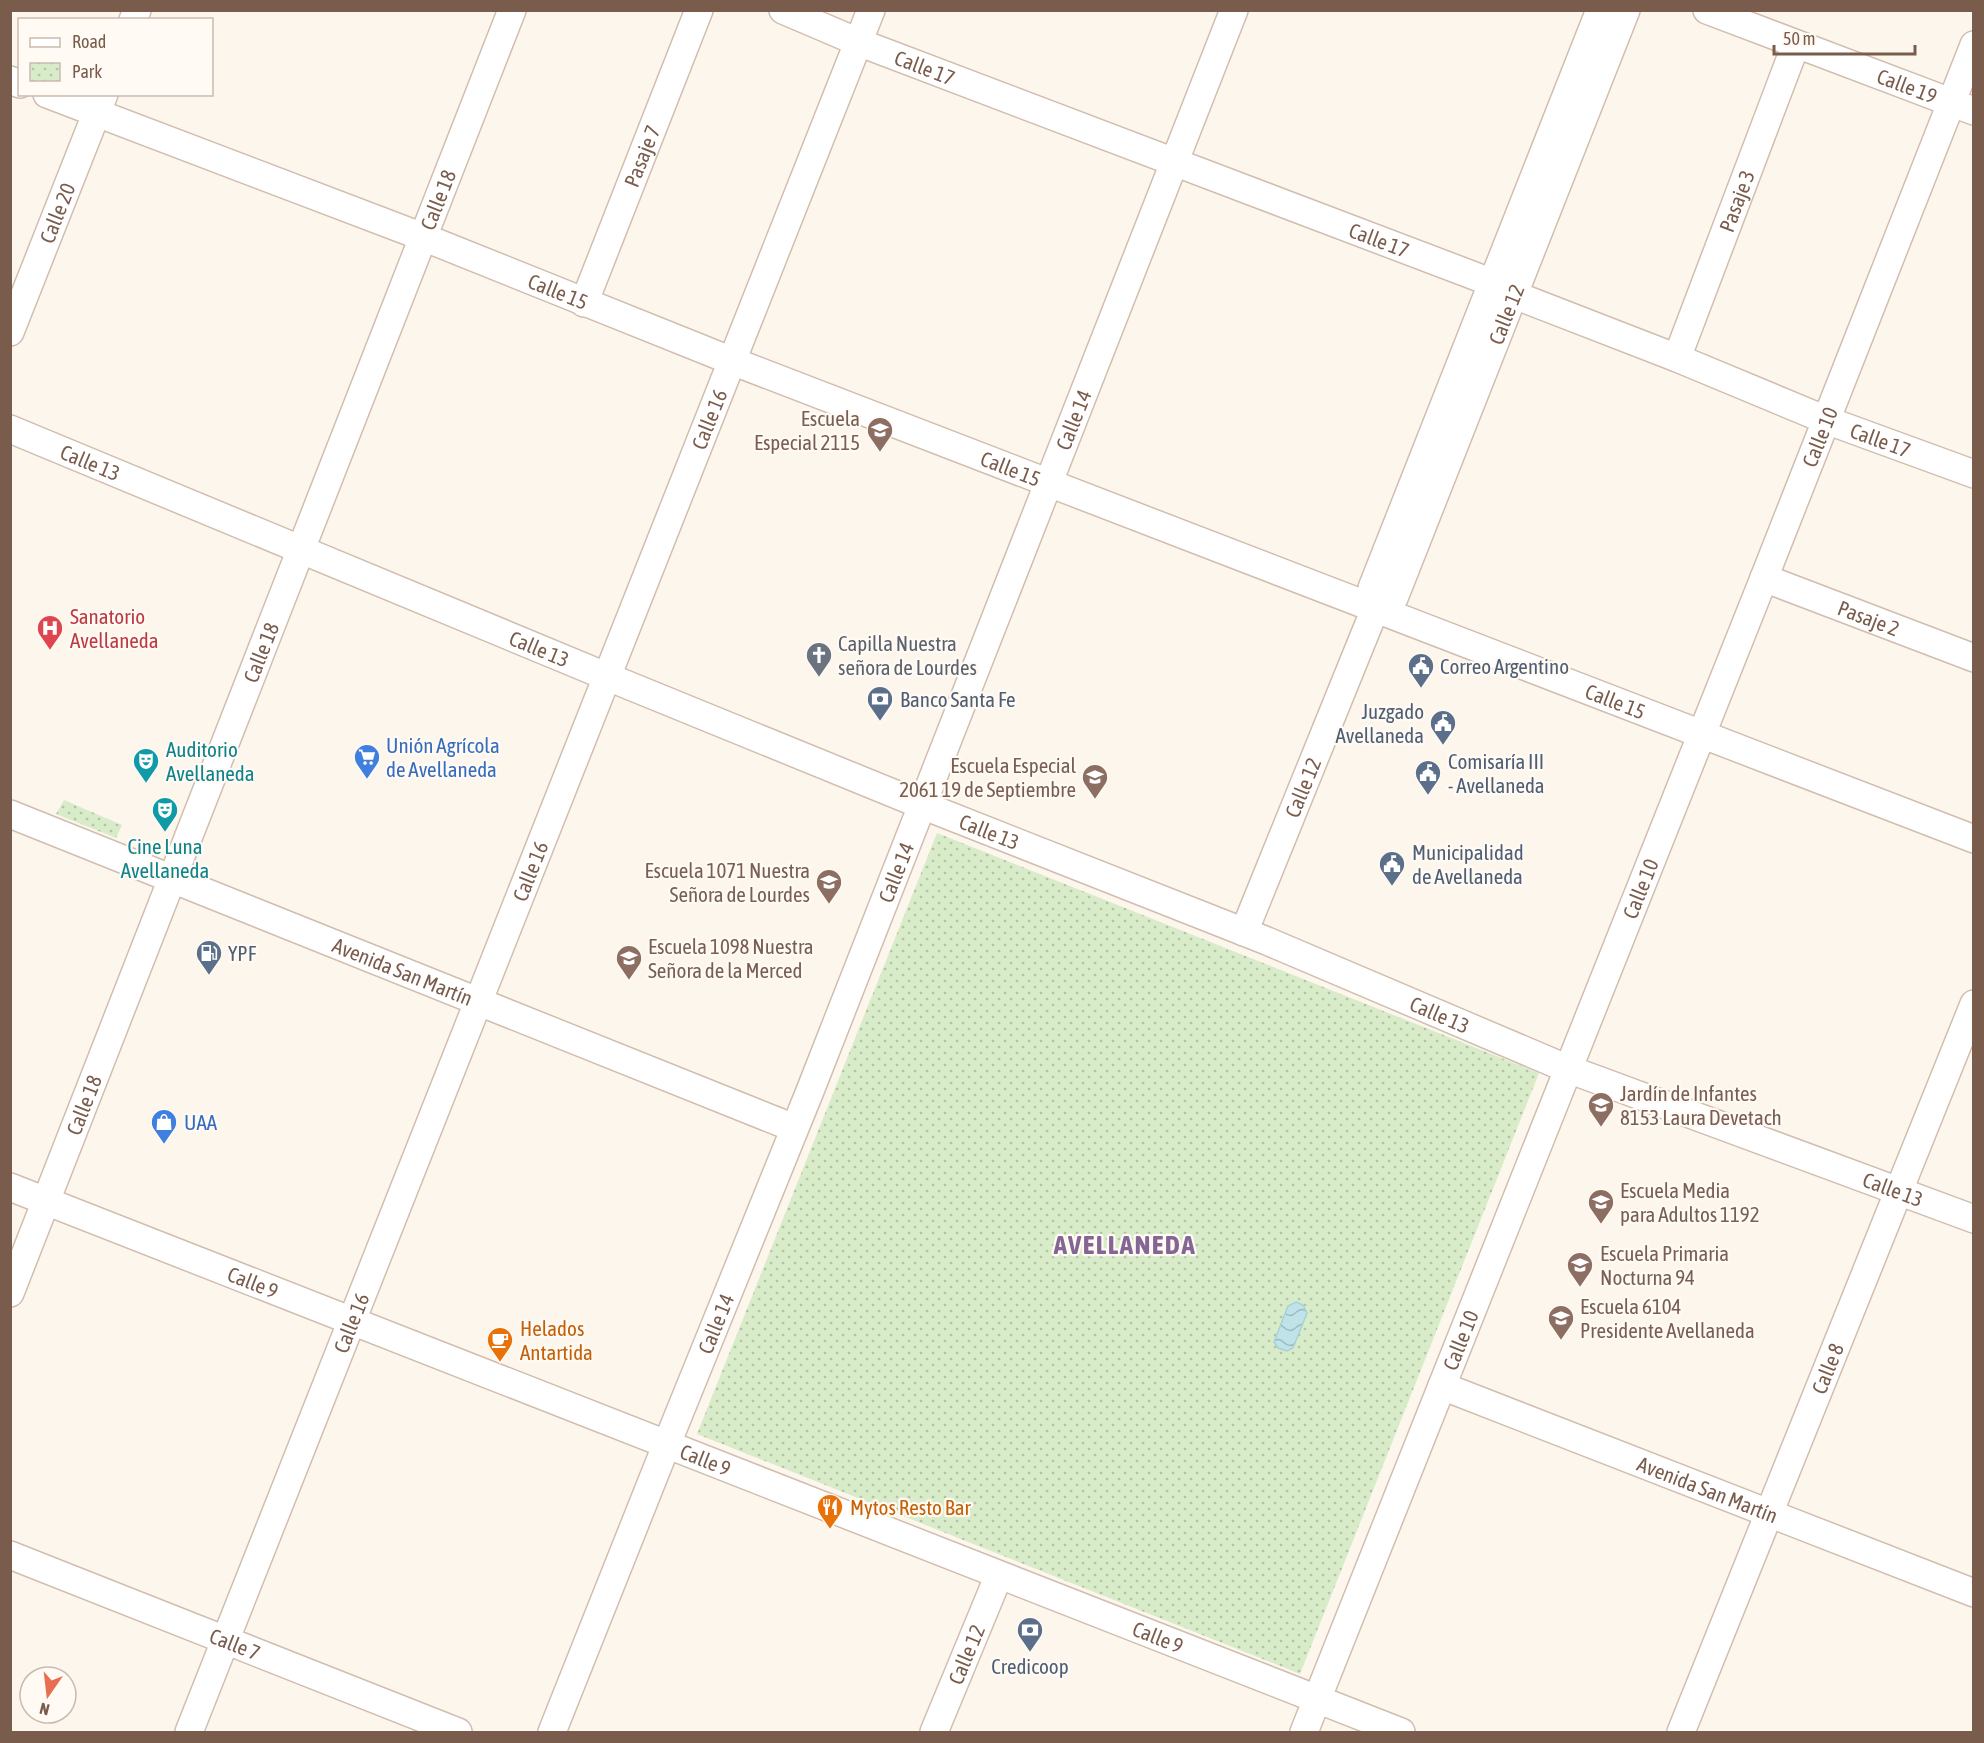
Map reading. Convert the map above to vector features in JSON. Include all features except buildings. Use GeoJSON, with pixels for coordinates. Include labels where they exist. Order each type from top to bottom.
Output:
{"type":"FeatureCollection","features":[{"type":"Feature","properties":{"kind":"street","name":"Calle 18"},"geometry":{"type":"LineString","coordinates":[[10,1293],[512,10]]}},
{"type":"Feature","properties":{"kind":"street","name":"Pasaje 7"},"geometry":{"type":"LineString","coordinates":[[584,303],[699,10]]}},
{"type":"Feature","properties":{"kind":"street","name":"Calle 17"},"geometry":{"type":"LineString","coordinates":[[783,10],[858,42],[1503,289],[1826,420],[1974,474]]}},
{"type":"Feature","properties":{"kind":"street","name":"Calle 16"},"geometry":{"type":"LineString","coordinates":[[189,1732],[870,10]]}},
{"type":"Feature","properties":{"kind":"street","name":"Calle 14"},"geometry":{"type":"LineString","coordinates":[[552,1732],[922,805],[1234,10]]}},
{"type":"Feature","properties":{"kind":"street","name":"Calle 12"},"geometry":{"type":"LineString","coordinates":[[1244,932],[1375,609],[1394,598],[1600,10]]}},
{"type":"Feature","properties":{"kind":"street","name":"Calle 12"},"geometry":{"type":"LineString","coordinates":[[1503,289],[1626,10]]}},
{"type":"Feature","properties":{"kind":"street","name":"Calle 19"},"geometry":{"type":"LineString","coordinates":[[1707,10],[1962,107]]}},
{"type":"Feature","properties":{"kind":"street","name":"Pasaje 3"},"geometry":{"type":"LineString","coordinates":[[1677,358],[1796,44]]}},
{"type":"Feature","properties":{"kind":"street","name":"Calle 10"},"geometry":{"type":"LineString","coordinates":[[1304,1732],[1826,420],[1962,107],[1974,45]]}},
{"type":"Feature","properties":{"kind":"street","name":"Calle 15"},"geometry":{"type":"LineString","coordinates":[[58,96],[100,104],[584,303],[1974,839]]}},
{"type":"Feature","properties":{"kind":"street","name":"Calle 20"},"geometry":{"type":"LineString","coordinates":[[10,332],[100,104]]}},
{"type":"Feature","properties":{"kind":"street","name":"Calle 13"},"geometry":{"type":"LineString","coordinates":[[10,429],[922,805],[1244,932],[1568,1069],[1974,1219]]}},
{"type":"Feature","properties":{"kind":"street","name":"Pasaje 2"},"geometry":{"type":"LineString","coordinates":[[1764,578],[1974,658]]}},
{"type":"Feature","properties":{"kind":"street","name":"Avenida San Martín"},"geometry":{"type":"LineString","coordinates":[[10,814],[794,1128]]}},
{"type":"Feature","properties":{"kind":"street","name":"Calle 8"},"geometry":{"type":"LineString","coordinates":[[1681,1732],[1971,1017]]}},
{"type":"Feature","properties":{"kind":"street","name":"Calle 9"},"geometry":{"type":"LineString","coordinates":[[10,1187],[666,1446],[1401,1732]]}},
{"type":"Feature","properties":{"kind":"street","name":"Avenida San Martín"},"geometry":{"type":"LineString","coordinates":[[1442,1386],[1974,1593]]}},
{"type":"Feature","properties":{"kind":"street","name":"Calle 7"},"geometry":{"type":"LineString","coordinates":[[10,1555],[458,1732]]}},
{"type":"Feature","properties":{"kind":"street","name":"Calle 12"},"geometry":{"type":"LineString","coordinates":[[934,1732],[999,1575]]}},
{"type":"Feature","properties":{"kind":"green space"},"geometry":{"type":"Polygon","coordinates":[[[64,800],[122,825],[116,838],[56,814],[64,800]]]}},
{"type":"Feature","properties":{"kind":"green space"},"geometry":{"type":"Polygon","coordinates":[[[937,833],[1539,1073],[1300,1674],[697,1434],[937,833]]]}},
{"type":"Feature","properties":{"kind":"water"},"geometry":{"type":"Polygon","coordinates":[[[1296,1302],[1303,1305],[1307,1313],[1293,1348],[1287,1351],[1278,1348],[1274,1342],[1288,1306],[1296,1302]]]}},
{"type":"Feature","properties":{"kind":"place","name":"Escuela Especial 2115"},"geometry":{"type":"Point","coordinates":[880,453]}},
{"type":"Feature","properties":{"kind":"place","name":"Sanatorio Avellaneda"},"geometry":{"type":"Point","coordinates":[50,651]}},
{"type":"Feature","properties":{"kind":"place","name":"Capilla Nuestra señora de Lourdes"},"geometry":{"type":"Point","coordinates":[819,678]}},
{"type":"Feature","properties":{"kind":"place","name":"Correo Argentino"},"geometry":{"type":"Point","coordinates":[1421,689]}},
{"type":"Feature","properties":{"kind":"place","name":"Banco Santa Fe"},"geometry":{"type":"Point","coordinates":[880,722]}},
{"type":"Feature","properties":{"kind":"place","name":"Juzgado Avellaneda"},"geometry":{"type":"Point","coordinates":[1443,746]}},
{"type":"Feature","properties":{"kind":"place","name":"Unión Agrícola de Avellaneda"},"geometry":{"type":"Point","coordinates":[367,780]}},
{"type":"Feature","properties":{"kind":"place","name":"Auditorio Avellaneda"},"geometry":{"type":"Point","coordinates":[146,784]}},
{"type":"Feature","properties":{"kind":"place","name":"Comisaría III - Avellaneda"},"geometry":{"type":"Point","coordinates":[1428,796]}},
{"type":"Feature","properties":{"kind":"place","name":"Escuela Especial 2061 19 de Septiembre"},"geometry":{"type":"Point","coordinates":[1095,800]}},
{"type":"Feature","properties":{"kind":"place","name":"Cine Luna Avellaneda"},"geometry":{"type":"Point","coordinates":[165,833]}},
{"type":"Feature","properties":{"kind":"place","name":"Municipalidad de Avellaneda"},"geometry":{"type":"Point","coordinates":[1392,887]}},
{"type":"Feature","properties":{"kind":"place","name":"Escuela 1071 Nuestra Señora de Lourdes"},"geometry":{"type":"Point","coordinates":[829,905]}},
{"type":"Feature","properties":{"kind":"place","name":"YPF"},"geometry":{"type":"Point","coordinates":[209,976]}},
{"type":"Feature","properties":{"kind":"place","name":"Escuela 1098 Nuestra Señora de la Merced"},"geometry":{"type":"Point","coordinates":[629,981]}},
{"type":"Feature","properties":{"kind":"place","name":"Jardín de Infantes 8153 Laura Devetach"},"geometry":{"type":"Point","coordinates":[1601,1128]}},
{"type":"Feature","properties":{"kind":"place","name":"UAA"},"geometry":{"type":"Point","coordinates":[164,1145]}},
{"type":"Feature","properties":{"kind":"place","name":"Escuela Media para Adultos 1192"},"geometry":{"type":"Point","coordinates":[1601,1225]}},
{"type":"Feature","properties":{"kind":"place","name":"Escuela Primaria Nocturna 94"},"geometry":{"type":"Point","coordinates":[1580,1288]}},
{"type":"Feature","properties":{"kind":"place","name":"Escuela 6104 Presidente Avellaneda"},"geometry":{"type":"Point","coordinates":[1561,1341]}},
{"type":"Feature","properties":{"kind":"place","name":"Helados Antartida"},"geometry":{"type":"Point","coordinates":[500,1363]}},
{"type":"Feature","properties":{"kind":"place","name":"Mytos Resto Bar"},"geometry":{"type":"Point","coordinates":[830,1530]}},
{"type":"Feature","properties":{"kind":"place","name":"Credicoop"},"geometry":{"type":"Point","coordinates":[1030,1653]}},
{"type":"Feature","properties":{"kind":"district","name":"AVELLANEDA"},"geometry":{"type":"Point","coordinates":[1125,1244]}}]}
